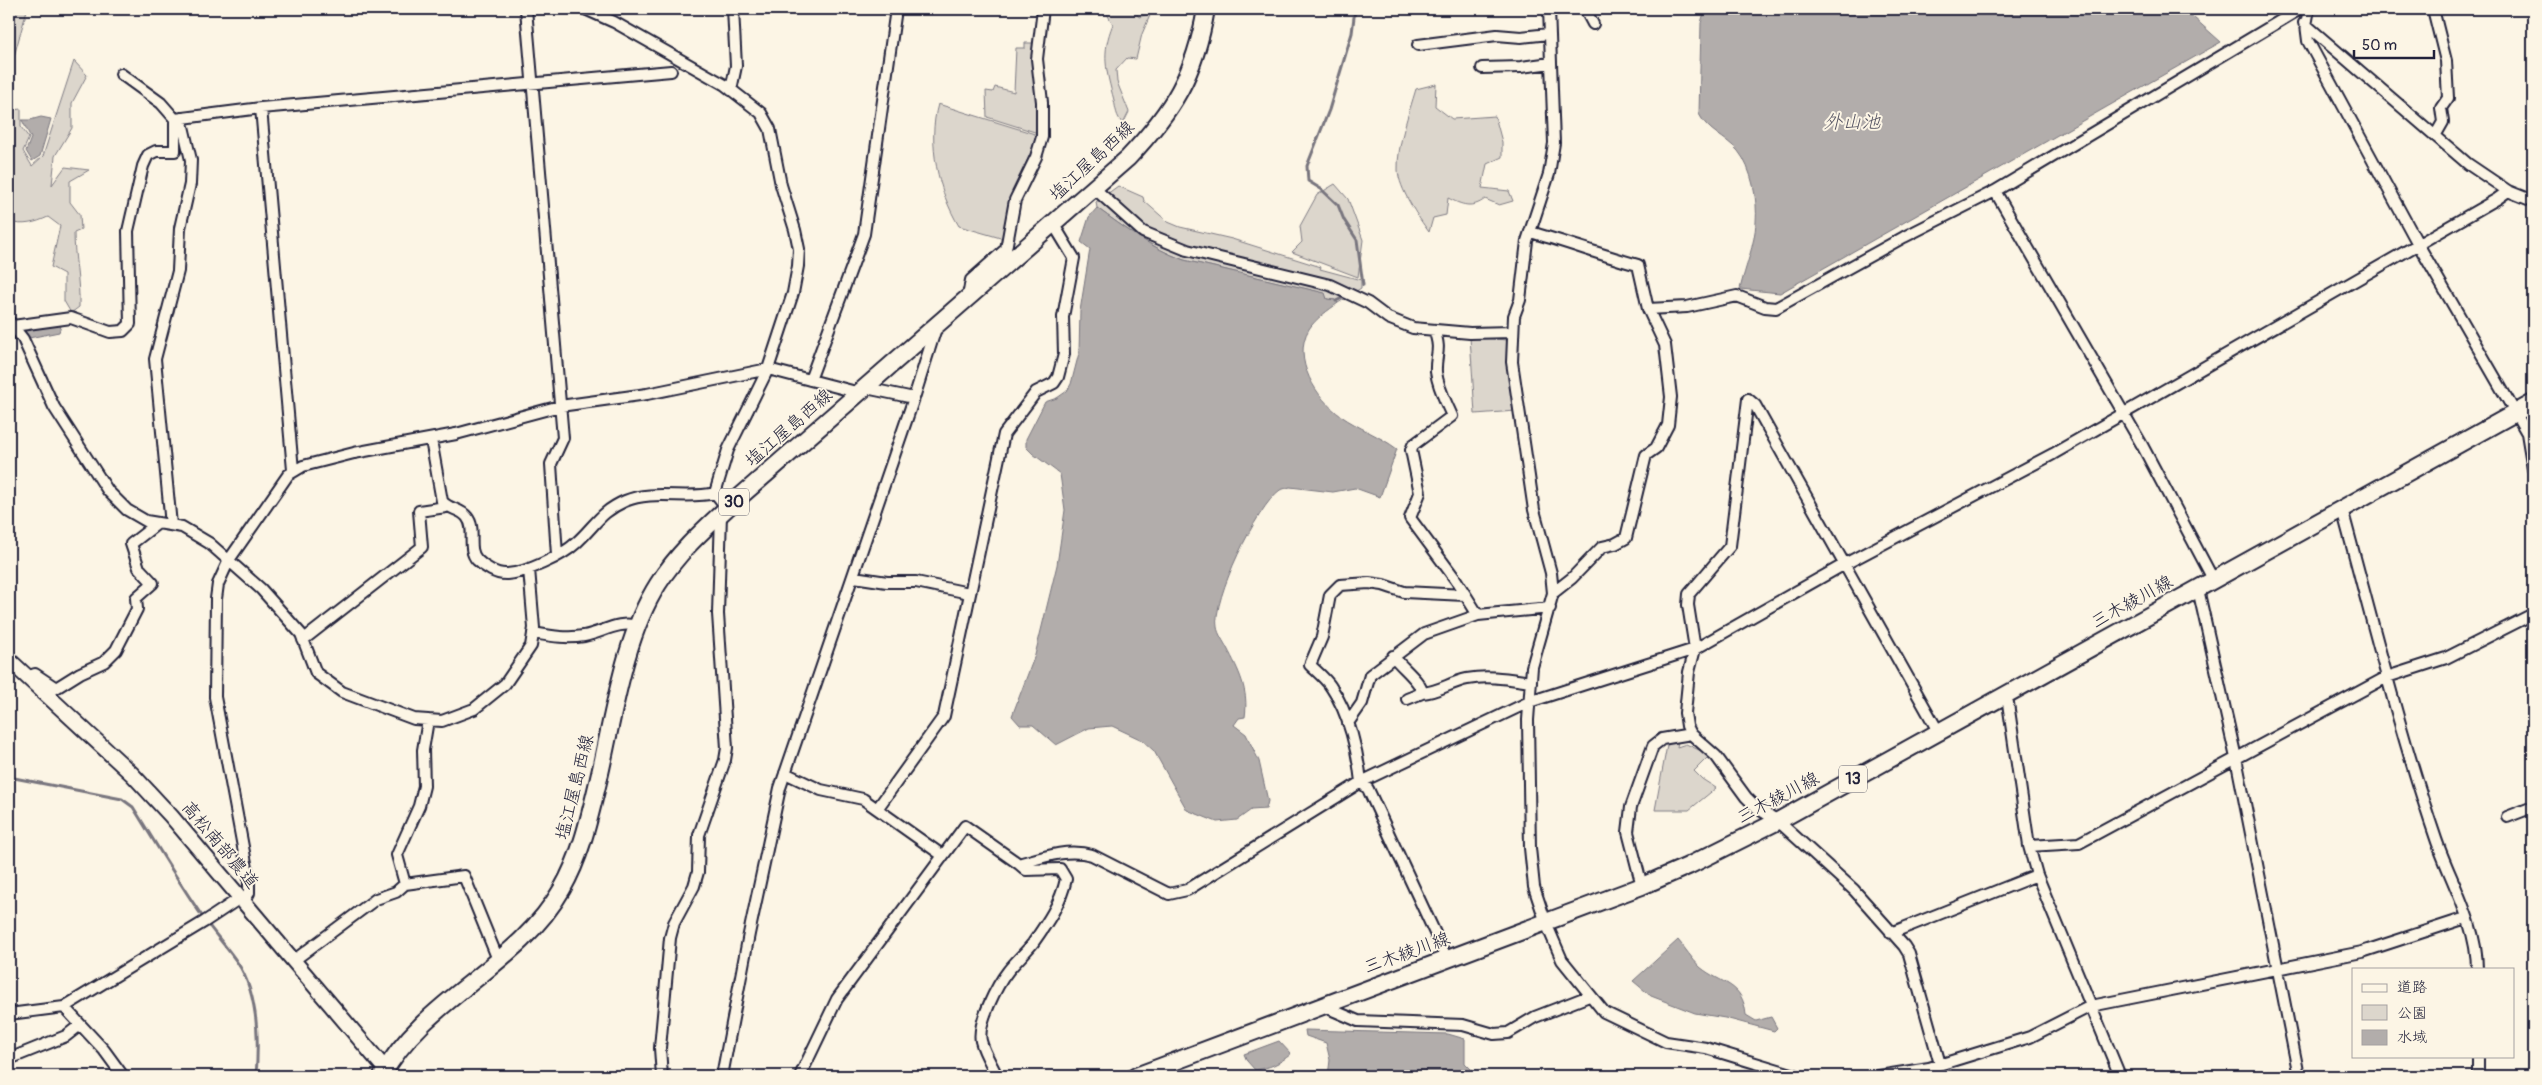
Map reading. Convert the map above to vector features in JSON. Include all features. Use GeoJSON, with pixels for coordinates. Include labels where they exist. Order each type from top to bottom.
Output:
{"type":"FeatureCollection","features":[{"type":"Feature","properties":{"kind":"main road","name":"塩江屋島西線"},"geometry":{"type":"LineString","coordinates":[[384,1073],[401,1047],[422,1023],[499,962],[536,925],[562,890],[582,847],[623,678],[638,626],[658,585],[684,548],[724,511],[1095,189],[1159,125],[1183,88],[1200,42],[1206,9]]}},
{"type":"Feature","properties":{"kind":"main road","name":"三木綾川線"},"geometry":{"type":"LineString","coordinates":[[1136,1076],[1546,923],[1688,866],[1778,821],[2533,403]]}},
{"type":"Feature","properties":{"kind":"street"},"geometry":{"type":"LineString","coordinates":[[526,9],[563,438],[551,464],[556,555]]}},
{"type":"Feature","properties":{"kind":"street"},"geometry":{"type":"LineString","coordinates":[[585,9],[614,22],[732,90],[761,113],[770,129],[780,185],[799,249],[793,293],[768,369],[728,450],[715,493],[724,511],[718,614],[727,748],[725,760],[699,836],[698,872],[694,886],[674,923],[670,938],[660,1048],[662,1076]]}},
{"type":"Feature","properties":{"kind":"street"},"geometry":{"type":"LineString","coordinates":[[732,90],[736,66],[733,9]]}},
{"type":"Feature","properties":{"kind":"street"},"geometry":{"type":"LineString","coordinates":[[810,380],[864,234],[896,9]]}},
{"type":"Feature","properties":{"kind":"street"},"geometry":{"type":"LineString","coordinates":[[968,299],[970,280],[1006,249],[1015,200],[1036,158],[1042,137],[1042,102],[1036,59],[1043,9]]}},
{"type":"Feature","properties":{"kind":"street"},"geometry":{"type":"LineString","coordinates":[[1549,9],[1554,143],[1549,174],[1530,232],[1520,300],[1514,316],[1512,332],[1512,362],[1534,510],[1551,573],[1553,593],[1532,667],[1529,702],[1530,848],[1534,887],[1546,923],[1562,960],[1589,996],[1604,1012],[1666,1042],[1706,1048],[1798,1076]]}},
{"type":"Feature","properties":{"kind":"street"},"geometry":{"type":"LineString","coordinates":[[1585,9],[1593,24]]}},
{"type":"Feature","properties":{"kind":"street"},"geometry":{"type":"LineString","coordinates":[[2309,9],[2306,25],[2308,41],[2418,244],[2528,433],[2533,469]]}},
{"type":"Feature","properties":{"kind":"street"},"geometry":{"type":"LineString","coordinates":[[2433,9],[2446,62],[2448,98],[2441,108],[2443,122],[2435,136]]}},
{"type":"Feature","properties":{"kind":"street"},"geometry":{"type":"LineString","coordinates":[[1648,309],[1686,307],[1737,296],[1765,307],[1776,308],[1904,237],[1995,191],[2292,11],[2468,164],[2508,191],[2533,202]]}},
{"type":"Feature","properties":{"kind":"street"},"geometry":{"type":"LineString","coordinates":[[1418,45],[1497,35],[1521,37],[1549,34]]}},
{"type":"Feature","properties":{"kind":"street"},"geometry":{"type":"LineString","coordinates":[[1482,68],[1521,67],[1551,63]]}},
{"type":"Feature","properties":{"kind":"street"},"geometry":{"type":"LineString","coordinates":[[178,118],[262,108],[671,71]]}},
{"type":"Feature","properties":{"kind":"street"},"geometry":{"type":"LineString","coordinates":[[121,74],[178,118],[190,160],[190,184],[180,228],[178,271],[155,359],[171,525]]}},
{"type":"Feature","properties":{"kind":"street"},"geometry":{"type":"LineString","coordinates":[[262,108],[293,470]]}},
{"type":"Feature","properties":{"kind":"street"},"geometry":{"type":"LineString","coordinates":[[11,324],[71,318],[110,332],[123,331],[130,324],[128,231],[143,166],[148,155],[156,151],[175,151],[178,118]]}},
{"type":"Feature","properties":{"kind":"street"},"geometry":{"type":"LineString","coordinates":[[1095,189],[1143,232],[1158,240],[1187,250],[1330,286],[1368,304],[1388,318],[1413,328],[1470,333],[1512,332]]}},
{"type":"Feature","properties":{"kind":"street"},"geometry":{"type":"LineString","coordinates":[[1995,191],[2124,413],[2214,579]]}},
{"type":"Feature","properties":{"kind":"street"},"geometry":{"type":"LineString","coordinates":[[1019,864],[1064,852],[1080,852],[1092,855],[1169,894],[1177,894],[1196,885],[1361,782],[1529,702],[1695,649],[1846,564],[2053,454],[2508,191]]}},
{"type":"Feature","properties":{"kind":"street"},"geometry":{"type":"LineString","coordinates":[[877,809],[944,716],[1004,434],[1036,392],[1054,383],[1064,354],[1063,317],[1074,258],[1054,225]]}},
{"type":"Feature","properties":{"kind":"street"},"geometry":{"type":"LineString","coordinates":[[1530,232],[1574,244],[1593,253],[1638,265],[1648,309],[1665,345],[1671,396],[1668,426],[1656,448],[1646,455],[1626,538],[1602,547],[1572,578],[1553,593]]}},
{"type":"Feature","properties":{"kind":"street"},"geometry":{"type":"LineString","coordinates":[[11,324],[23,339],[54,407],[108,491],[127,510],[146,521],[182,527],[203,539],[229,560],[260,589],[301,634],[316,673],[342,692],[414,719],[442,721],[474,709],[504,684],[531,646],[534,633],[529,569]]}},
{"type":"Feature","properties":{"kind":"street"},"geometry":{"type":"LineString","coordinates":[[722,1076],[749,934],[785,773],[854,576],[936,327]]}},
{"type":"Feature","properties":{"kind":"street"},"geometry":{"type":"LineString","coordinates":[[1434,330],[1439,344],[1436,370],[1439,384],[1452,416],[1414,444],[1411,450],[1420,493],[1410,518],[1478,615]]}},
{"type":"Feature","properties":{"kind":"street"},"geometry":{"type":"LineString","coordinates":[[9,1014],[64,1008],[241,900],[249,893],[249,879],[216,705],[214,672],[216,599],[218,584],[229,560],[293,470],[354,453],[431,440],[560,406],[647,394],[768,369],[810,380],[914,398]]}},
{"type":"Feature","properties":{"kind":"street"},"geometry":{"type":"LineString","coordinates":[[1938,731],[1846,564],[1755,405],[1748,399],[1730,546],[1689,594],[1688,605],[1695,649],[1688,672],[1685,713],[1687,726],[1691,734],[1705,744],[1716,756],[1746,797],[1757,808],[1778,821],[1854,890],[1909,954],[1940,1064]]}},
{"type":"Feature","properties":{"kind":"street"},"geometry":{"type":"LineString","coordinates":[[431,440],[442,502],[446,507]]}},
{"type":"Feature","properties":{"kind":"street"},"geometry":{"type":"LineString","coordinates":[[303,640],[422,547],[419,511],[446,507],[462,511],[468,517],[471,526],[471,549],[476,559],[484,566],[506,574],[529,569],[556,555],[574,544],[604,512],[626,501],[648,495],[689,496],[715,493]]}},
{"type":"Feature","properties":{"kind":"street"},"geometry":{"type":"LineString","coordinates":[[2342,509],[2387,677],[2436,839],[2466,918],[2477,956],[2477,968]]}},
{"type":"Feature","properties":{"kind":"street"},"geometry":{"type":"LineString","coordinates":[[27,677],[35,674],[56,688],[80,673],[104,662],[116,650],[137,609],[136,598],[153,582],[139,568],[131,544],[158,523]]}},
{"type":"Feature","properties":{"kind":"street"},"geometry":{"type":"LineString","coordinates":[[854,576],[887,582],[916,582],[969,594]]}},
{"type":"Feature","properties":{"kind":"street"},"geometry":{"type":"LineString","coordinates":[[1447,959],[1368,790],[1361,782],[1359,758],[1348,723],[1332,687],[1310,665],[1322,637],[1326,610],[1335,589],[1340,585],[1369,583],[1383,585],[1404,592],[1464,595]]}},
{"type":"Feature","properties":{"kind":"street"},"geometry":{"type":"LineString","coordinates":[[2198,589],[2236,758],[2299,1076]]}},
{"type":"Feature","properties":{"kind":"street"},"geometry":{"type":"LineString","coordinates":[[1348,723],[1362,703],[1370,675],[1424,634],[1478,615],[1550,608]]}},
{"type":"Feature","properties":{"kind":"street"},"geometry":{"type":"LineString","coordinates":[[2029,846],[2079,843],[2387,677],[2446,658],[2533,614]]}},
{"type":"Feature","properties":{"kind":"street"},"geometry":{"type":"LineString","coordinates":[[534,633],[566,638],[585,636],[622,625],[638,626]]}},
{"type":"Feature","properties":{"kind":"street"},"geometry":{"type":"LineString","coordinates":[[1393,656],[1401,668],[1419,683],[1422,693]]}},
{"type":"Feature","properties":{"kind":"street","name":"高松南部農道"},"geometry":{"type":"LineString","coordinates":[[9,660],[132,774],[192,840],[384,1073]]}},
{"type":"Feature","properties":{"kind":"street"},"geometry":{"type":"LineString","coordinates":[[1407,699],[1422,693],[1436,692],[1465,679],[1491,676],[1531,682]]}},
{"type":"Feature","properties":{"kind":"street"},"geometry":{"type":"LineString","coordinates":[[2004,696],[2008,703],[2029,846],[2037,875],[2120,1076]]}},
{"type":"Feature","properties":{"kind":"street"},"geometry":{"type":"LineString","coordinates":[[405,884],[397,855],[420,806],[424,786],[423,750],[428,720]]}},
{"type":"Feature","properties":{"kind":"street"},"geometry":{"type":"LineString","coordinates":[[1642,886],[1628,832],[1631,807],[1653,746],[1662,739],[1691,734]]}},
{"type":"Feature","properties":{"kind":"street"},"geometry":{"type":"LineString","coordinates":[[785,773],[821,790],[863,799],[942,855]]}},
{"type":"Feature","properties":{"kind":"street"},"geometry":{"type":"LineString","coordinates":[[2507,817],[2533,807]]}},
{"type":"Feature","properties":{"kind":"street"},"geometry":{"type":"LineString","coordinates":[[800,1076],[836,998],[965,826],[1026,870],[1060,869],[1066,879],[1063,894],[1048,920],[1032,944],[1007,973],[995,994],[980,1028],[981,1041],[997,1076]]}},
{"type":"Feature","properties":{"kind":"street"},"geometry":{"type":"LineString","coordinates":[[1891,933],[2037,875]]}},
{"type":"Feature","properties":{"kind":"street"},"geometry":{"type":"LineString","coordinates":[[293,961],[376,899],[396,892],[405,884],[464,876],[499,962]]}},
{"type":"Feature","properties":{"kind":"street"},"geometry":{"type":"LineString","coordinates":[[1879,1076],[1929,1068],[2030,1037],[2091,1006],[2362,952],[2466,918]]}},
{"type":"Feature","properties":{"kind":"street"},"geometry":{"type":"LineString","coordinates":[[1323,1006],[1358,1020],[1464,1025],[1494,1034],[1508,1033],[1535,1017],[1589,996]]}},
{"type":"Feature","properties":{"kind":"street"},"geometry":{"type":"LineString","coordinates":[[64,1008],[104,1050],[123,1076]]}},
{"type":"Feature","properties":{"kind":"street"},"geometry":{"type":"LineString","coordinates":[[9,1059],[66,1036],[80,1025]]}},
{"type":"Feature","properties":{"kind":"street"},"geometry":{"type":"LineString","coordinates":[[2478,1058],[2478,1076]]}},
{"type":"Feature","properties":{"kind":"green space"},"geometry":{"type":"Polygon","coordinates":[[[9,9],[30,9],[27,10],[9,74],[9,9]]]}},
{"type":"Feature","properties":{"kind":"green space"},"geometry":{"type":"Polygon","coordinates":[[[1104,9],[1133,9],[1139,17],[1151,13],[1142,34],[1136,59],[1127,58],[1116,70],[1117,82],[1129,112],[1123,124],[1117,113],[1107,71],[1107,44],[1113,24],[1104,9]]]}},
{"type":"Feature","properties":{"kind":"green space"},"geometry":{"type":"Polygon","coordinates":[[[1025,43],[1034,43],[1038,133],[987,117],[986,91],[993,92],[995,87],[1014,92],[1016,48],[1025,48],[1025,43]]]}},
{"type":"Feature","properties":{"kind":"green space"},"geometry":{"type":"Polygon","coordinates":[[[74,61],[87,75],[72,103],[72,128],[55,156],[52,185],[65,167],[89,170],[70,181],[70,202],[80,215],[81,230],[74,233],[79,307],[71,313],[64,301],[64,274],[51,267],[60,226],[48,217],[29,223],[9,222],[9,116],[12,110],[21,109],[21,127],[29,138],[23,151],[32,166],[43,156],[74,61]]]}},
{"type":"Feature","properties":{"kind":"green space"},"geometry":{"type":"Polygon","coordinates":[[[1436,84],[1435,106],[1452,119],[1495,116],[1502,142],[1502,157],[1487,164],[1482,188],[1509,191],[1513,201],[1499,205],[1485,199],[1476,204],[1467,205],[1448,198],[1446,215],[1433,218],[1429,232],[1405,194],[1399,178],[1398,160],[1404,129],[1416,89],[1436,84]]]}},
{"type":"Feature","properties":{"kind":"green space"},"geometry":{"type":"Polygon","coordinates":[[[938,104],[1038,135],[1011,198],[1004,239],[959,226],[945,198],[936,167],[934,151],[935,119],[938,104]]]}},
{"type":"Feature","properties":{"kind":"green space"},"geometry":{"type":"Polygon","coordinates":[[[1335,184],[1348,199],[1363,240],[1358,277],[1292,252],[1302,242],[1300,226],[1317,195],[1335,184]]]}},
{"type":"Feature","properties":{"kind":"green space"},"geometry":{"type":"Polygon","coordinates":[[[1118,186],[1143,197],[1144,201],[1168,222],[1180,227],[1232,239],[1321,267],[1320,269],[1361,280],[1361,288],[1338,303],[1335,300],[1327,299],[1324,293],[1184,260],[1160,250],[1097,208],[1096,202],[1118,186]]]}},
{"type":"Feature","properties":{"kind":"green space"},"geometry":{"type":"Polygon","coordinates":[[[1470,337],[1507,340],[1516,411],[1475,414],[1470,337]]]}},
{"type":"Feature","properties":{"kind":"green space"},"geometry":{"type":"Polygon","coordinates":[[[1668,740],[1678,741],[1677,747],[1686,744],[1710,755],[1694,771],[1716,788],[1689,810],[1655,810],[1668,740]]]}},
{"type":"Feature","properties":{"kind":"water","name":"外山池"},"geometry":{"type":"Polygon","coordinates":[[[1705,9],[2184,9],[2221,42],[1780,293],[1740,289],[1755,230],[1755,195],[1743,158],[1738,151],[1707,125],[1699,114],[1701,23],[1705,9]]]}},
{"type":"Feature","properties":{"kind":"water"},"geometry":{"type":"Polygon","coordinates":[[[41,117],[51,119],[40,156],[32,161],[26,151],[31,138],[22,120],[41,117]]]}},
{"type":"Feature","properties":{"kind":"water"},"geometry":{"type":"Polygon","coordinates":[[[1097,208],[1149,244],[1184,260],[1325,293],[1327,299],[1335,300],[1338,303],[1315,321],[1304,341],[1303,353],[1309,377],[1332,409],[1397,449],[1380,497],[1355,488],[1333,492],[1290,487],[1280,490],[1270,499],[1260,514],[1238,554],[1222,596],[1217,614],[1217,627],[1239,673],[1246,698],[1245,717],[1239,718],[1234,725],[1246,734],[1259,761],[1268,801],[1266,809],[1251,810],[1237,820],[1217,822],[1187,810],[1154,751],[1142,740],[1112,726],[1089,728],[1056,745],[1033,725],[1020,725],[1012,716],[1035,655],[1057,565],[1065,510],[1060,474],[1026,447],[1026,439],[1045,402],[1057,398],[1067,391],[1071,384],[1079,353],[1080,311],[1090,249],[1081,242],[1089,217],[1097,208]]]}},
{"type":"Feature","properties":{"kind":"water"},"geometry":{"type":"Polygon","coordinates":[[[62,323],[59,332],[29,338],[24,330],[62,323]]]}},
{"type":"Feature","properties":{"kind":"water"},"geometry":{"type":"Polygon","coordinates":[[[1678,940],[1700,967],[1736,990],[1741,996],[1746,1015],[1756,1021],[1771,1017],[1777,1028],[1774,1031],[1725,1018],[1695,1013],[1651,996],[1633,981],[1678,940]]]}},
{"type":"Feature","properties":{"kind":"water"},"geometry":{"type":"Polygon","coordinates":[[[1305,1030],[1448,1034],[1465,1039],[1465,1063],[1478,1076],[1328,1076],[1330,1060],[1326,1043],[1306,1036],[1305,1030]]]}},
{"type":"Feature","properties":{"kind":"water"},"geometry":{"type":"Polygon","coordinates":[[[1279,1041],[1291,1054],[1278,1063],[1255,1070],[1247,1061],[1244,1054],[1279,1041]]]}},
{"type":"Feature","properties":{"kind":"waterway"},"geometry":{"type":"LineString","coordinates":[[1355,9],[1352,33],[1329,110],[1307,166],[1308,181],[1321,189],[1338,205],[1344,220],[1357,240],[1363,285]]}},
{"type":"Feature","properties":{"kind":"waterway"},"geometry":{"type":"LineString","coordinates":[[1336,301],[1346,296]]}},
{"type":"Feature","properties":{"kind":"waterway"},"geometry":{"type":"LineString","coordinates":[[9,777],[122,799],[133,807],[193,903],[244,974],[256,1017],[256,1076]]}}]}
